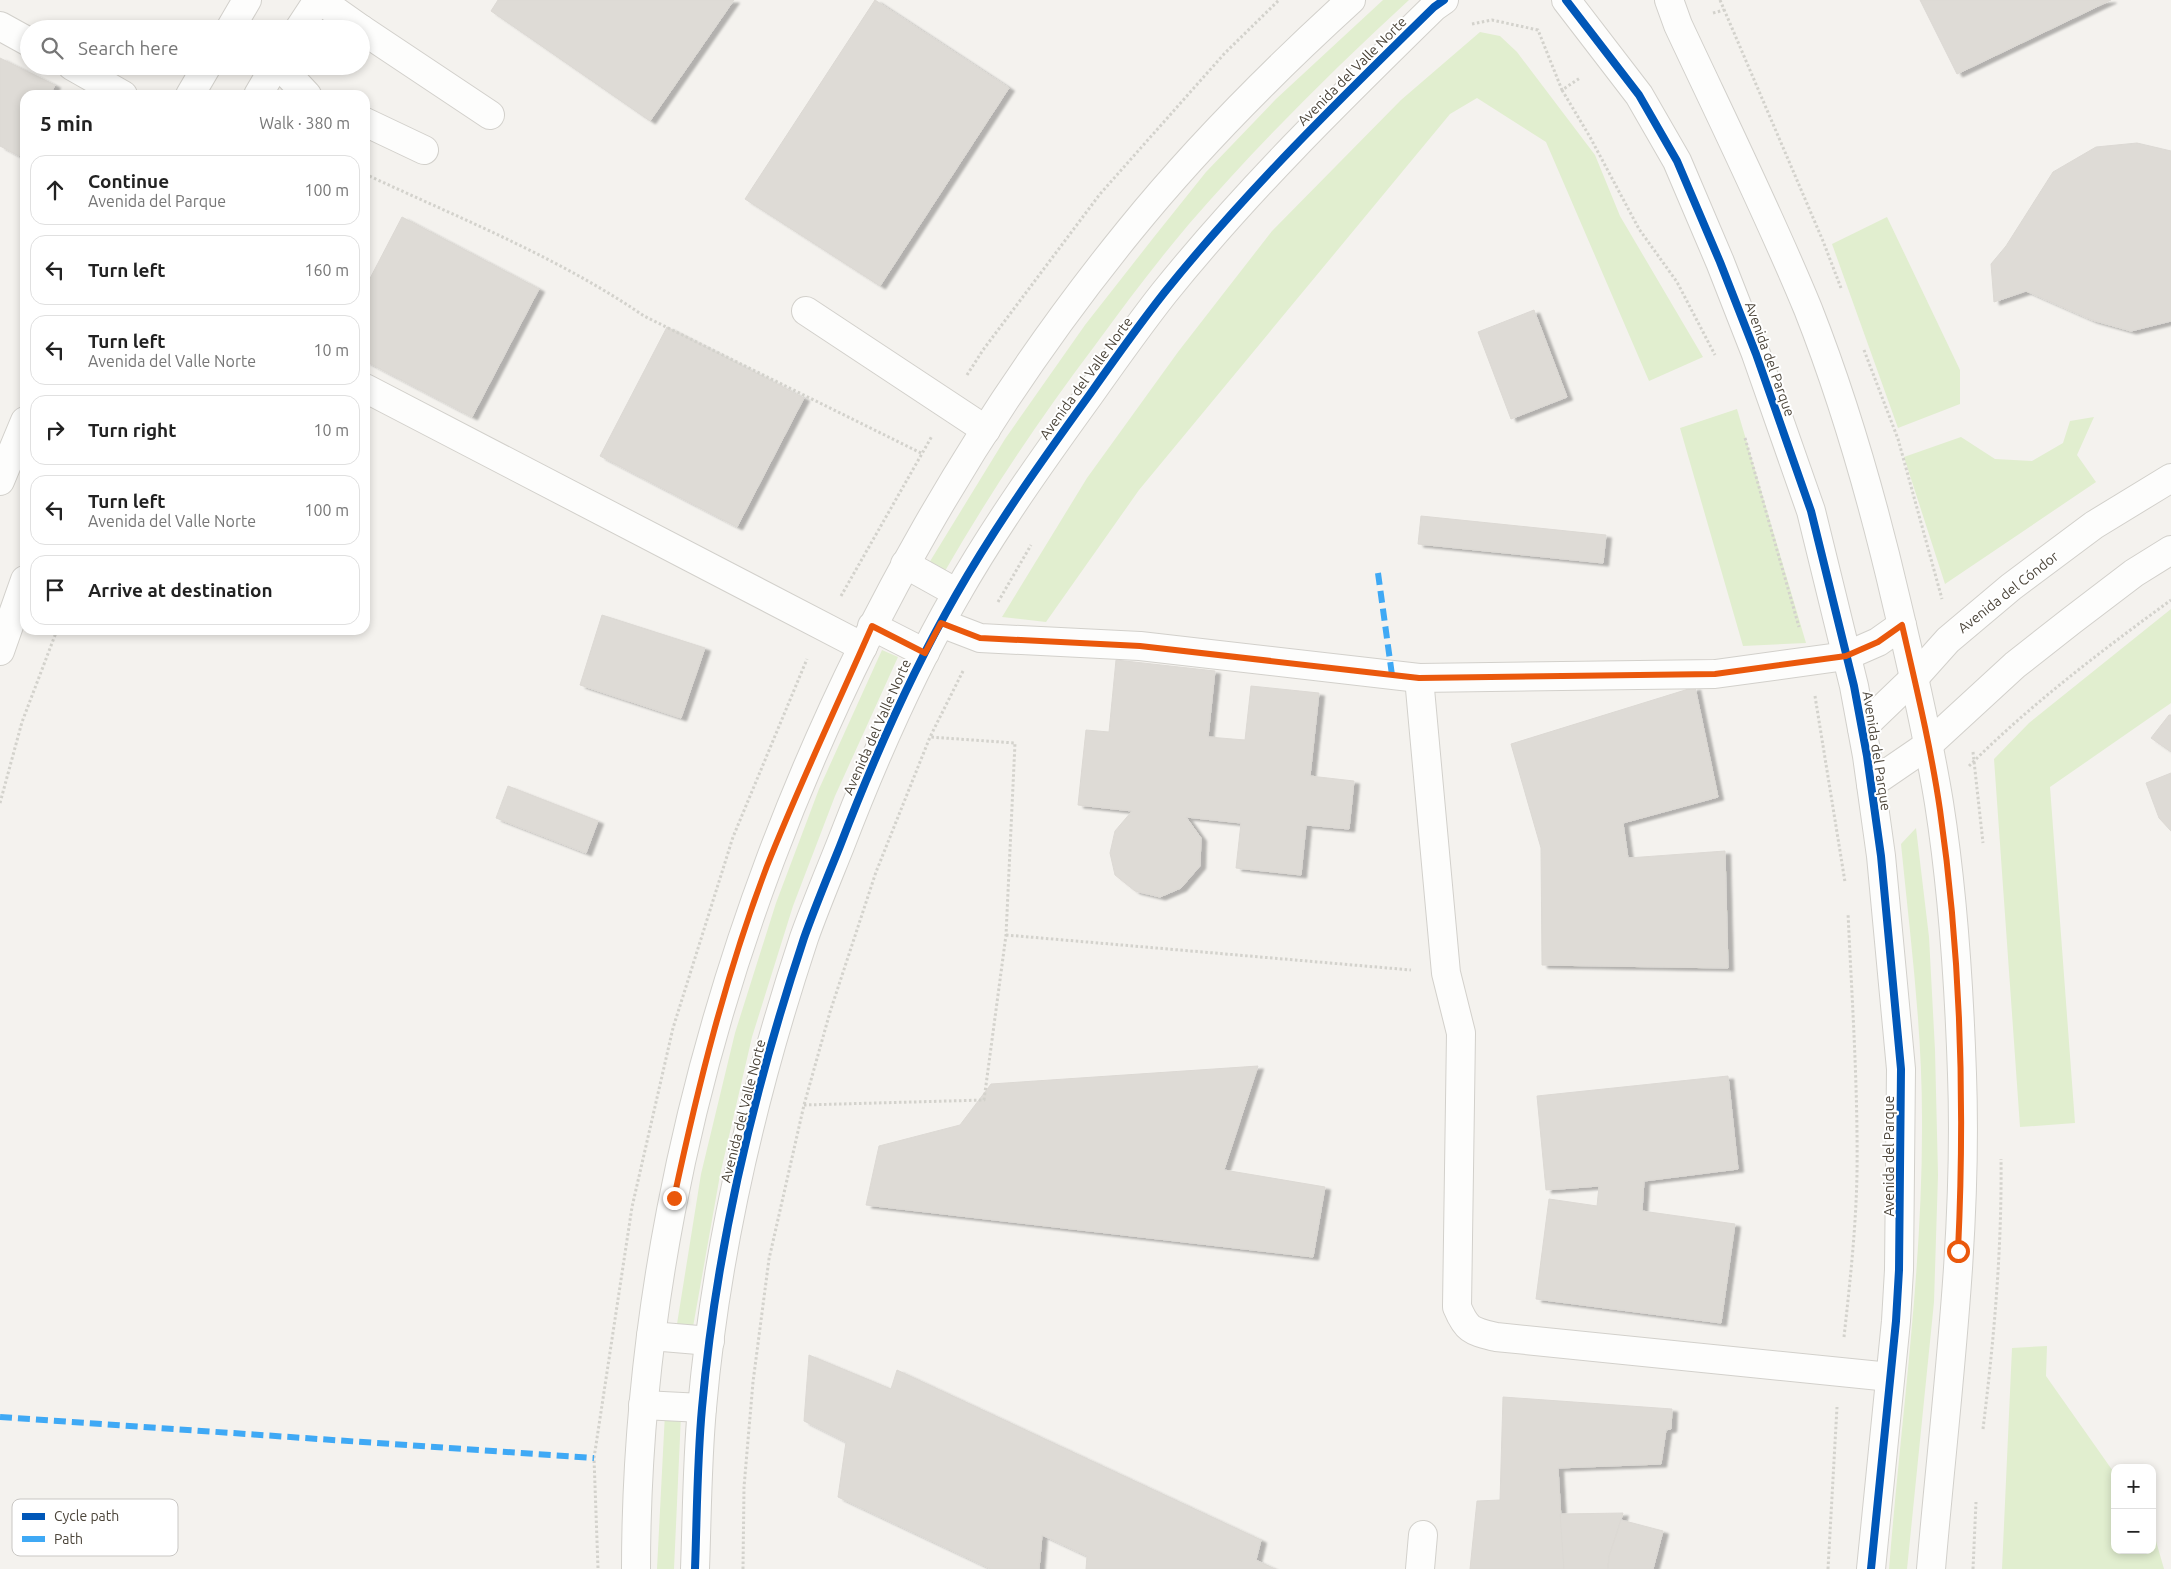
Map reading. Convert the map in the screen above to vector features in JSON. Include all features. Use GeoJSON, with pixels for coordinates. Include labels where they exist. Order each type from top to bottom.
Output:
{"type":"FeatureCollection","features":[{"type":"Feature","properties":{"kind":"street"},"geometry":{"type":"LineString","coordinates":[[235,20],[247,0]]}},
{"type":"Feature","properties":{"kind":"street"},"geometry":{"type":"LineString","coordinates":[[305,20],[319,0],[348,20]]}},
{"type":"Feature","properties":{"kind":"street"},"geometry":{"type":"LineString","coordinates":[[636,1569],[638,1464],[651,1336],[674,1198],[689,1127],[715,1026],[740,943],[767,867],[805,774],[868,636],[905,564],[986,430],[1065,314],[1140,217],[1217,131],[1312,35],[1351,0]]}},
{"type":"Feature","properties":{"kind":"street","name":"Avenida del Valle Norte"},"geometry":{"type":"LineString","coordinates":[[695,1569],[702,1408],[710,1341],[727,1233],[746,1145],[764,1071],[805,935],[857,802],[892,720],[957,593],[1038,465],[1162,295],[1230,214],[1346,92],[1434,7],[1444,0]]}},
{"type":"Feature","properties":{"kind":"street","name":"Avenida del Parque"},"geometry":{"type":"LineString","coordinates":[[1566,0],[1639,95],[1677,161],[1753,345],[1811,511],[1862,728],[1886,900],[1901,1070],[1901,1231],[1897,1312],[1871,1569]]}},
{"type":"Feature","properties":{"kind":"street"},"geometry":{"type":"LineString","coordinates":[[1674,12],[1751,178],[1808,311],[1841,403],[1867,488],[1902,625],[1938,797],[1955,945],[1963,1126],[1954,1310],[1931,1569]]}},
{"type":"Feature","properties":{"kind":"street"},"geometry":{"type":"LineString","coordinates":[[0,26],[20,37]]}},
{"type":"Feature","properties":{"kind":"street"},"geometry":{"type":"LineString","coordinates":[[370,35],[490,115]]}},
{"type":"Feature","properties":{"kind":"street"},"geometry":{"type":"LineString","coordinates":[[88,75],[114,90]]}},
{"type":"Feature","properties":{"kind":"street"},"geometry":{"type":"LineString","coordinates":[[193,90],[202,75]]}},
{"type":"Feature","properties":{"kind":"street"},"geometry":{"type":"LineString","coordinates":[[261,90],[270,75]]}},
{"type":"Feature","properties":{"kind":"street"},"geometry":{"type":"LineString","coordinates":[[288,75],[302,90]]}},
{"type":"Feature","properties":{"kind":"street"},"geometry":{"type":"LineString","coordinates":[[370,124],[424,150]]}},
{"type":"Feature","properties":{"kind":"street"},"geometry":{"type":"LineString","coordinates":[[806,311],[986,430]]}},
{"type":"Feature","properties":{"kind":"street"},"geometry":{"type":"LineString","coordinates":[[370,390],[868,636],[925,653]]}},
{"type":"Feature","properties":{"kind":"street"},"geometry":{"type":"LineString","coordinates":[[0,481],[20,433]]}},
{"type":"Feature","properties":{"kind":"street","name":"Avenida del Cóndor"},"geometry":{"type":"LineString","coordinates":[[1862,728],[1914,678],[1948,640],[2011,587],[2094,526],[2171,478]]}},
{"type":"Feature","properties":{"kind":"street"},"geometry":{"type":"LineString","coordinates":[[1871,784],[1928,745],[2036,648],[2134,573],[2171,550]]}},
{"type":"Feature","properties":{"kind":"street"},"geometry":{"type":"LineString","coordinates":[[905,564],[957,593]]}},
{"type":"Feature","properties":{"kind":"street"},"geometry":{"type":"LineString","coordinates":[[0,651],[20,594]]}},
{"type":"Feature","properties":{"kind":"street"},"geometry":{"type":"LineString","coordinates":[[941,623],[980,638],[1140,646],[1419,678],[1715,674],[1846,656],[1878,642],[1902,625]]}},
{"type":"Feature","properties":{"kind":"street"},"geometry":{"type":"LineString","coordinates":[[1419,678],[1446,973],[1461,1033],[1457,1307],[1463,1323],[1474,1332],[1496,1337],[1890,1377]]}},
{"type":"Feature","properties":{"kind":"street"},"geometry":{"type":"LineString","coordinates":[[651,1336],[710,1341]]}},
{"type":"Feature","properties":{"kind":"street"},"geometry":{"type":"LineString","coordinates":[[643,1405],[702,1408]]}},
{"type":"Feature","properties":{"kind":"street"},"geometry":{"type":"LineString","coordinates":[[1420,1569],[1423,1535]]}},
{"type":"Feature","properties":{"kind":"path"},"geometry":{"type":"LineString","coordinates":[[1674,12],[1724,10],[1720,0]]}},
{"type":"Feature","properties":{"kind":"path"},"geometry":{"type":"LineString","coordinates":[[1469,24],[1492,20],[1538,30],[1562,90],[1590,137],[1639,229],[1678,282],[1717,359]]}},
{"type":"Feature","properties":{"kind":"path"},"geometry":{"type":"LineString","coordinates":[[1562,90],[1610,57]]}},
{"type":"Feature","properties":{"kind":"path"},"geometry":{"type":"LineString","coordinates":[[370,176],[562,266],[613,294],[644,316],[923,454]]}},
{"type":"Feature","properties":{"kind":"path"},"geometry":{"type":"LineString","coordinates":[[1742,429],[1809,662],[1846,886]]}},
{"type":"Feature","properties":{"kind":"path"},"geometry":{"type":"LineString","coordinates":[[743,1569],[744,1487],[753,1382],[769,1259],[804,1104],[830,1012],[876,872],[930,737],[994,608],[1035,539]]}},
{"type":"Feature","properties":{"kind":"path"},"geometry":{"type":"LineString","coordinates":[[1938,797],[2028,710],[2098,653],[2171,600]]}},
{"type":"Feature","properties":{"kind":"path"},"geometry":{"type":"LineString","coordinates":[[0,803],[22,722],[55,635]]}},
{"type":"Feature","properties":{"kind":"path"},"geometry":{"type":"LineString","coordinates":[[804,1104],[984,1100],[1006,935],[1015,743],[930,737]]}},
{"type":"Feature","properties":{"kind":"path"},"geometry":{"type":"LineString","coordinates":[[1828,1569],[1840,1372],[1852,1267],[1856,1173],[1853,1023],[1847,906]]}},
{"type":"Feature","properties":{"kind":"path"},"geometry":{"type":"LineString","coordinates":[[1006,935],[1446,973]]}},
{"type":"Feature","properties":{"kind":"green space"},"geometry":{"type":"Polygon","coordinates":[[[1383,0],[1409,0],[1296,109],[1189,224],[1130,298],[1056,399],[998,483],[945,571],[929,563],[1005,439],[1085,325],[1206,172],[1276,99],[1383,0]]]}},
{"type":"Feature","properties":{"kind":"green space"},"geometry":{"type":"Polygon","coordinates":[[[1480,32],[1500,36],[1517,52],[1595,155],[1620,216],[1703,357],[1649,381],[1546,142],[1477,98],[1450,114],[1139,490],[1046,622],[1002,617],[1087,478],[1178,352],[1272,231],[1401,100],[1480,32]]]}},
{"type":"Feature","properties":{"kind":"green space"},"geometry":{"type":"Polygon","coordinates":[[[1887,217],[1960,370],[1960,404],[1898,428],[1832,244],[1887,217]]]}},
{"type":"Feature","properties":{"kind":"green space"},"geometry":{"type":"Polygon","coordinates":[[[1737,409],[1806,643],[1743,646],[1680,428],[1737,409]]]}},
{"type":"Feature","properties":{"kind":"green space"},"geometry":{"type":"Polygon","coordinates":[[[2094,417],[2077,455],[2096,482],[1945,584],[1904,457],[1961,437],[1995,459],[2032,461],[2063,443],[2070,421],[2094,417]]]}},
{"type":"Feature","properties":{"kind":"green space"},"geometry":{"type":"Polygon","coordinates":[[[2171,609],[2171,703],[2050,787],[2075,1123],[2020,1127],[1994,759],[2029,723],[2171,609]]]}},
{"type":"Feature","properties":{"kind":"green space"},"geometry":{"type":"Polygon","coordinates":[[[882,650],[898,657],[835,796],[793,906],[752,1037],[720,1175],[693,1327],[677,1324],[701,1174],[735,1033],[776,903],[819,789],[882,650]]]}},
{"type":"Feature","properties":{"kind":"green space"},"geometry":{"type":"Polygon","coordinates":[[[1916,828],[1929,937],[1935,1050],[1938,1175],[1934,1302],[1907,1569],[1889,1569],[1919,1231],[1922,1118],[1920,1049],[1901,844],[1916,828]]]}},
{"type":"Feature","properties":{"kind":"green space"},"geometry":{"type":"Polygon","coordinates":[[[2047,1346],[2046,1376],[2111,1468],[2111,1554],[2156,1554],[2156,1541],[2164,1569],[2002,1569],[2012,1348],[2047,1346]]]}},
{"type":"Feature","properties":{"kind":"green space"},"geometry":{"type":"Polygon","coordinates":[[[665,1413],[681,1415],[674,1569],[657,1569],[665,1413]]]}},
{"type":"Feature","properties":{"kind":"building"},"geometry":{"type":"Polygon","coordinates":[[[498,0],[734,0],[650,121],[491,11],[498,0]]]}},
{"type":"Feature","properties":{"kind":"building"},"geometry":{"type":"Polygon","coordinates":[[[875,0],[1009,88],[880,286],[745,199],[875,0]]]}},
{"type":"Feature","properties":{"kind":"building"},"geometry":{"type":"Polygon","coordinates":[[[1920,0],[2111,0],[1957,74],[1920,0]]]}},
{"type":"Feature","properties":{"kind":"building"},"geometry":{"type":"Polygon","coordinates":[[[0,58],[20,68],[20,75],[35,75],[55,85],[52,90],[20,90],[20,154],[19,156],[0,146],[0,58]]]}},
{"type":"Feature","properties":{"kind":"building"},"geometry":{"type":"Polygon","coordinates":[[[2137,143],[2171,151],[2171,321],[2131,331],[2092,320],[2026,291],[1994,302],[1991,264],[2006,246],[2053,172],[2096,147],[2137,143]]]}},
{"type":"Feature","properties":{"kind":"building"},"geometry":{"type":"Polygon","coordinates":[[[402,217],[539,289],[472,417],[370,364],[370,278],[402,217]]]}},
{"type":"Feature","properties":{"kind":"building"},"geometry":{"type":"Polygon","coordinates":[[[1534,310],[1567,397],[1511,419],[1478,332],[1534,310]]]}},
{"type":"Feature","properties":{"kind":"building"},"geometry":{"type":"Polygon","coordinates":[[[667,327],[804,398],[737,527],[600,456],[667,327]]]}},
{"type":"Feature","properties":{"kind":"building"},"geometry":{"type":"Polygon","coordinates":[[[1421,516],[1606,535],[1603,563],[1418,544],[1421,516]]]}},
{"type":"Feature","properties":{"kind":"building"},"geometry":{"type":"Polygon","coordinates":[[[602,615],[705,648],[681,718],[580,685],[602,615]]]}},
{"type":"Feature","properties":{"kind":"building"},"geometry":{"type":"Polygon","coordinates":[[[1116,660],[1215,671],[1208,737],[1245,740],[1251,686],[1319,693],[1310,776],[1354,781],[1349,829],[1306,825],[1301,875],[1236,868],[1241,823],[1186,817],[1201,838],[1200,866],[1181,888],[1160,897],[1135,891],[1115,875],[1110,853],[1115,831],[1132,811],[1078,805],[1086,730],[1109,732],[1116,660]]]}},
{"type":"Feature","properties":{"kind":"building"},"geometry":{"type":"Polygon","coordinates":[[[1695,687],[1718,797],[1623,823],[1628,858],[1725,851],[1728,968],[1542,965],[1541,848],[1511,744],[1695,687]]]}},
{"type":"Feature","properties":{"kind":"building"},"geometry":{"type":"Polygon","coordinates":[[[2169,715],[2171,715],[2171,752],[2151,738],[2169,715]]]}},
{"type":"Feature","properties":{"kind":"building"},"geometry":{"type":"Polygon","coordinates":[[[2171,773],[2171,831],[2159,818],[2146,783],[2171,773]]]}},
{"type":"Feature","properties":{"kind":"building"},"geometry":{"type":"Polygon","coordinates":[[[508,786],[598,821],[586,853],[496,818],[508,786]]]}},
{"type":"Feature","properties":{"kind":"building"},"geometry":{"type":"Polygon","coordinates":[[[1258,1066],[1224,1170],[1325,1187],[1313,1257],[866,1205],[879,1146],[960,1125],[991,1084],[1258,1066]]]}},
{"type":"Feature","properties":{"kind":"building"},"geometry":{"type":"Polygon","coordinates":[[[1728,1076],[1738,1169],[1644,1181],[1642,1211],[1735,1224],[1721,1323],[1536,1299],[1549,1199],[1597,1206],[1599,1186],[1546,1190],[1537,1096],[1728,1076]]]}},
{"type":"Feature","properties":{"kind":"building"},"geometry":{"type":"Polygon","coordinates":[[[809,1355],[891,1389],[897,1370],[1261,1540],[1256,1560],[1275,1569],[1086,1569],[1087,1556],[1042,1535],[1039,1569],[991,1569],[838,1497],[846,1442],[804,1421],[809,1355]]]}},
{"type":"Feature","properties":{"kind":"building"},"geometry":{"type":"Polygon","coordinates":[[[1503,1397],[1672,1409],[1671,1429],[1666,1430],[1661,1464],[1558,1468],[1564,1569],[1470,1569],[1477,1501],[1500,1500],[1503,1397]]]}},
{"type":"Feature","properties":{"kind":"building"},"geometry":{"type":"Polygon","coordinates":[[[1623,1513],[1609,1557],[1608,1569],[1564,1569],[1560,1514],[1623,1513]]]}},
{"type":"Feature","properties":{"kind":"building"},"geometry":{"type":"Polygon","coordinates":[[[1621,1520],[1663,1531],[1653,1569],[1608,1569],[1609,1557],[1621,1520]]]}},
{"type":"Feature","properties":{"kind":"marked path"},"geometry":{"type":"LineString","coordinates":[[1378,573],[1392,675]]}},
{"type":"Feature","properties":{"kind":"marked path"},"geometry":{"type":"LineString","coordinates":[[0,1417],[594,1458]]}},
{"type":"Feature","properties":{"kind":"cycle path"},"geometry":{"type":"LineString","coordinates":[[695,1569],[699,1448],[708,1348],[727,1229],[753,1111],[808,926],[893,718],[939,625],[971,569],[1055,443],[1164,293],[1195,255],[1294,146],[1434,7],[1444,0]]}},
{"type":"Feature","properties":{"kind":"cycle path"},"geometry":{"type":"LineString","coordinates":[[1566,0],[1639,95],[1677,161],[1720,262],[1756,354],[1811,511],[1854,686],[1867,756],[1881,856],[1901,1069],[1899,1270],[1896,1321],[1871,1569]]}},
{"type":"Feature","properties":{"kind":"route"},"geometry":{"type":"LineString","coordinates":[[674,1198],[691,1119],[715,1026],[740,943],[767,867],[805,774],[872,626],[925,653],[941,623],[980,638],[1140,646],[1419,678],[1715,674],[1846,656],[1878,642],[1902,625],[1940,809],[1955,945],[1963,1126],[1958,1251]]}}]}
